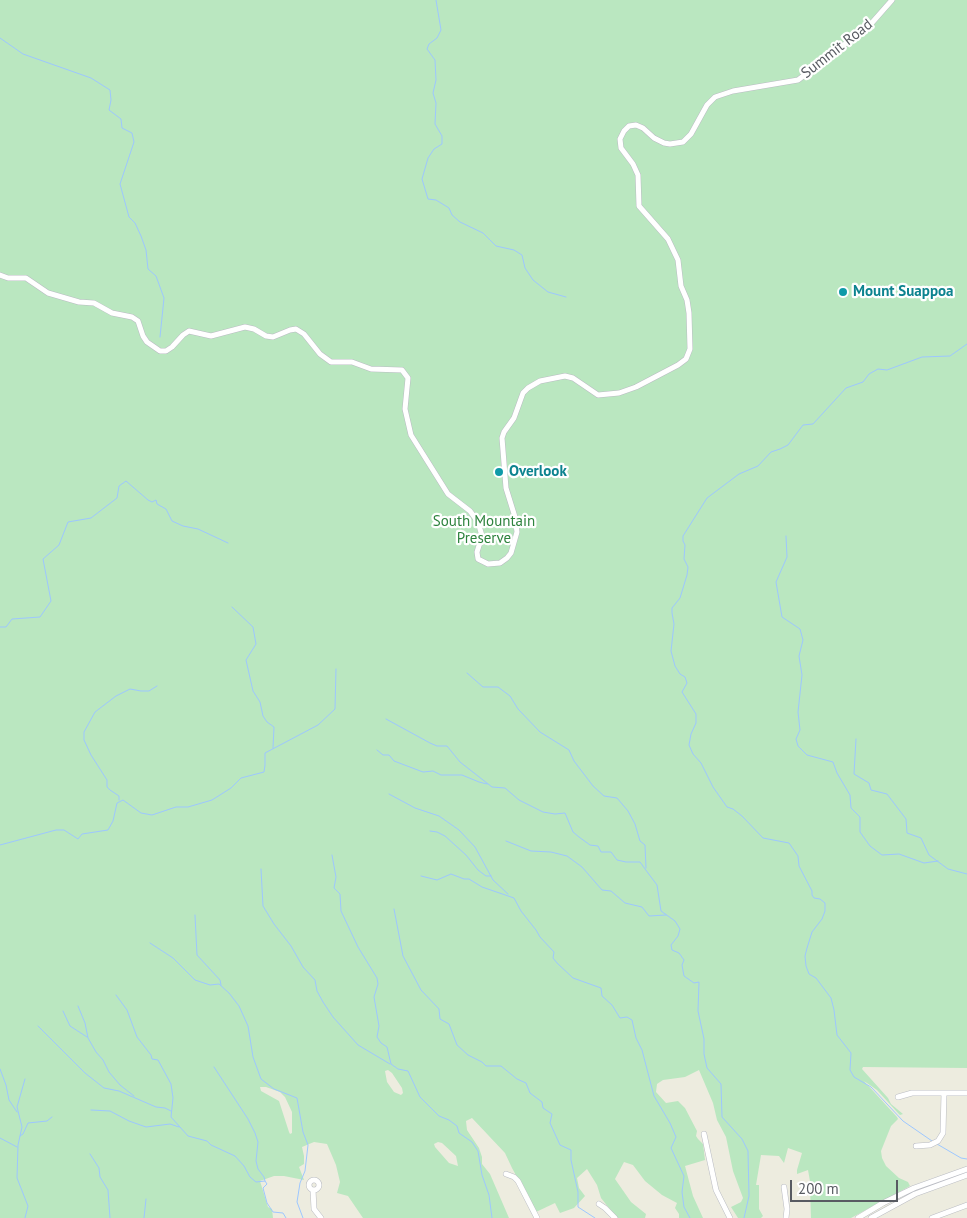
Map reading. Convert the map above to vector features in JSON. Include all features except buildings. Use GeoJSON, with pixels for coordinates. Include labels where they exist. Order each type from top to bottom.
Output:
{"type":"FeatureCollection","features":[{"type":"Feature","properties":{"kind":"street","name":"Summit Road"},"geometry":{"type":"LineString","coordinates":[[0,276],[26,278],[48,293],[79,302],[94,304],[112,313],[134,318],[139,324],[145,339],[158,350],[168,350],[185,333],[192,331],[211,336],[245,327],[254,329],[266,336],[274,337],[296,329],[304,334],[320,354],[331,362],[352,362],[371,368],[402,370],[408,378],[405,409],[411,435],[448,494],[470,511],[478,522],[482,536],[477,552],[478,559],[485,564],[498,564],[506,560],[511,554],[517,532],[506,488],[502,438],[514,418],[523,393],[534,384],[551,378],[565,376],[574,378],[588,390],[598,395],[619,393],[636,387],[678,365],[686,359],[690,349],[689,313],[687,300],[681,286],[678,260],[668,239],[639,206],[638,175],[621,148],[620,139],[624,132],[629,126],[636,125],[661,142],[670,144],[683,142],[691,134],[707,105],[715,97],[733,91],[798,80],[870,25],[892,0]]}},
{"type":"Feature","properties":{"kind":"street"},"geometry":{"type":"LineString","coordinates":[[898,1096],[912,1092],[967,1093]]}},
{"type":"Feature","properties":{"kind":"street"},"geometry":{"type":"LineString","coordinates":[[916,1146],[930,1145],[938,1141],[943,1133],[944,1093]]}},
{"type":"Feature","properties":{"kind":"street"},"geometry":{"type":"LineString","coordinates":[[704,1134],[716,1190],[730,1218]]}},
{"type":"Feature","properties":{"kind":"street"},"geometry":{"type":"LineString","coordinates":[[858,1218],[914,1188],[967,1168]]}},
{"type":"Feature","properties":{"kind":"street"},"geometry":{"type":"LineString","coordinates":[[506,1174],[518,1181],[537,1218]]}},
{"type":"Feature","properties":{"kind":"street"},"geometry":{"type":"LineString","coordinates":[[871,1218],[916,1194],[967,1175]]}},
{"type":"Feature","properties":{"kind":"street"},"geometry":{"type":"LineString","coordinates":[[784,1187],[788,1208],[786,1218]]}},
{"type":"Feature","properties":{"kind":"street"},"geometry":{"type":"LineString","coordinates":[[313,1190],[314,1209],[321,1218]]}},
{"type":"Feature","properties":{"kind":"street"},"geometry":{"type":"LineString","coordinates":[[599,1204],[615,1218]]}},
{"type":"Feature","properties":{"kind":"street"},"geometry":{"type":"LineString","coordinates":[[932,1218],[967,1205]]}},
{"type":"Feature","properties":{"kind":"green space","name":"South Mountain Preserve"},"geometry":{"type":"Polygon","coordinates":[[[0,0],[967,0],[967,1068],[863,1067],[862,1069],[888,1098],[891,1104],[903,1114],[900,1115],[877,1090],[864,1081],[898,1119],[891,1126],[881,1151],[882,1158],[886,1166],[899,1178],[908,1182],[910,1186],[851,1218],[811,1218],[811,1187],[808,1170],[797,1174],[802,1153],[788,1148],[784,1163],[779,1156],[761,1155],[756,1185],[759,1185],[759,1209],[763,1216],[761,1218],[738,1218],[731,1207],[741,1202],[743,1198],[733,1171],[726,1137],[717,1120],[713,1103],[699,1070],[685,1077],[663,1080],[657,1084],[656,1092],[666,1103],[678,1101],[685,1108],[697,1131],[696,1136],[703,1144],[705,1160],[685,1166],[693,1196],[703,1218],[679,1218],[675,1208],[677,1203],[662,1195],[645,1181],[633,1165],[624,1162],[615,1179],[631,1202],[646,1214],[645,1218],[617,1218],[601,1198],[597,1185],[587,1169],[577,1178],[579,1188],[585,1196],[574,1208],[560,1213],[555,1203],[536,1212],[505,1153],[472,1118],[466,1121],[467,1130],[479,1148],[482,1164],[490,1174],[509,1218],[363,1218],[348,1196],[337,1193],[340,1182],[336,1165],[327,1144],[314,1142],[302,1147],[304,1164],[299,1167],[304,1180],[274,1176],[260,1181],[268,1207],[272,1209],[273,1218],[0,1218],[0,0]],[[388,1070],[385,1071],[387,1082],[394,1092],[401,1095],[403,1093],[402,1088],[388,1070]],[[260,1087],[261,1091],[279,1101],[289,1132],[290,1134],[292,1133],[292,1112],[285,1097],[280,1092],[266,1087],[260,1087]],[[442,1143],[434,1144],[449,1163],[458,1166],[456,1156],[442,1143]]]}},
{"type":"Feature","properties":{"kind":"waterway"},"geometry":{"type":"LineString","coordinates":[[436,0],[441,30],[437,38],[429,44],[427,49],[435,60],[436,80],[433,93],[436,103],[435,124],[442,136],[442,144],[434,149],[428,158],[422,179],[428,199],[436,200],[449,208],[452,215],[460,222],[483,233],[496,246],[514,250],[522,255],[525,268],[533,280],[548,292],[566,297]]}},
{"type":"Feature","properties":{"kind":"waterway"},"geometry":{"type":"LineString","coordinates":[[0,38],[23,54],[91,78],[110,90],[109,110],[121,119],[122,128],[132,133],[134,142],[120,184],[129,217],[135,223],[146,250],[148,269],[156,276],[164,298],[160,337]]}},
{"type":"Feature","properties":{"kind":"waterway"},"geometry":{"type":"LineString","coordinates":[[932,1141],[903,1121],[871,1087],[854,1077],[850,1070],[851,1053],[837,1035],[831,998],[816,978],[809,974],[806,966],[805,956],[807,948],[812,932],[822,919],[825,903],[820,899],[814,898],[812,895],[812,891],[799,866],[798,856],[789,843],[763,838],[742,816],[727,807],[713,787],[701,763],[693,754],[689,745],[696,723],[696,714],[682,692],[687,683],[685,677],[680,674],[675,666],[671,651],[674,624],[672,608],[680,598],[687,575],[688,567],[684,559],[685,545],[683,536],[707,498],[739,474],[758,466],[771,452],[788,445],[803,425],[813,424],[846,388],[863,382],[869,374],[878,369],[887,370],[922,357],[950,356],[967,344]]}},
{"type":"Feature","properties":{"kind":"waterway"},"geometry":{"type":"LineString","coordinates":[[0,627],[6,627],[12,619],[40,617],[51,601],[43,559],[59,545],[68,522],[91,518],[117,498],[119,486],[126,481],[148,500],[152,502],[156,500],[157,504],[166,509],[172,521],[183,526],[198,529],[228,543]]}},
{"type":"Feature","properties":{"kind":"waterway"},"geometry":{"type":"LineString","coordinates":[[786,536],[787,557],[776,582],[782,617],[800,629],[803,640],[799,656],[802,675],[798,712],[800,730],[796,739],[798,746],[807,755],[833,762],[850,795],[851,808],[860,817],[860,832],[870,846],[882,855],[899,854],[924,863],[938,861]]}},
{"type":"Feature","properties":{"kind":"waterway"},"geometry":{"type":"LineString","coordinates":[[232,607],[253,627],[256,644],[246,660],[253,691],[260,702],[263,716],[274,727],[273,748]]}},
{"type":"Feature","properties":{"kind":"waterway"},"geometry":{"type":"LineString","coordinates":[[0,845],[56,830],[64,830],[78,839],[82,834],[108,830],[113,821],[117,803],[123,800],[141,813],[152,815],[176,807],[188,807],[212,800],[231,788],[241,778],[264,772],[265,753],[318,725],[335,709],[336,669]]}},
{"type":"Feature","properties":{"kind":"waterway"},"geometry":{"type":"LineString","coordinates":[[467,673],[483,687],[498,687],[510,696],[518,709],[540,732],[569,750],[574,761],[593,786],[604,796],[617,798],[628,811],[635,824],[640,841],[645,845],[646,868]]}},
{"type":"Feature","properties":{"kind":"waterway"},"geometry":{"type":"LineString","coordinates":[[119,800],[119,796],[107,787],[107,780],[84,740],[84,732],[95,712],[116,696],[130,689],[149,691],[157,686]]}},
{"type":"Feature","properties":{"kind":"waterway"},"geometry":{"type":"LineString","coordinates":[[386,719],[430,743],[437,746],[447,746],[460,762],[492,787],[505,788],[519,800],[543,812],[565,813],[573,832],[579,837],[590,845],[598,846],[601,852],[611,852],[617,860],[640,862],[657,885],[661,911],[675,921],[680,929],[678,936],[671,945],[672,950],[679,953],[684,960],[682,965],[684,976],[694,983],[699,982],[698,1011],[704,1039],[704,1054],[707,1068],[721,1084],[722,1117],[742,1139],[748,1151],[749,1196],[744,1218]]}},
{"type":"Feature","properties":{"kind":"waterway"},"geometry":{"type":"LineString","coordinates":[[856,739],[854,774],[869,783],[871,790],[887,794],[906,819],[907,833],[921,838],[929,855],[948,869],[967,874]]}},
{"type":"Feature","properties":{"kind":"waterway"},"geometry":{"type":"LineString","coordinates":[[377,750],[383,755],[389,755],[394,761],[423,772],[433,771],[441,775],[462,775],[487,784]]}},
{"type":"Feature","properties":{"kind":"waterway"},"geometry":{"type":"LineString","coordinates":[[389,794],[415,808],[439,816],[459,830],[475,847],[493,880],[508,894]]}},
{"type":"Feature","properties":{"kind":"waterway"},"geometry":{"type":"LineString","coordinates":[[430,831],[445,836],[466,855],[478,870],[486,876],[491,876]]}},
{"type":"Feature","properties":{"kind":"waterway"},"geometry":{"type":"LineString","coordinates":[[506,841],[531,851],[551,852],[567,856],[582,867],[602,890],[611,891],[625,903],[642,907],[649,916],[666,915]]}},
{"type":"Feature","properties":{"kind":"waterway"},"geometry":{"type":"LineString","coordinates":[[332,855],[336,877],[334,888],[340,894],[341,911],[358,947],[377,978],[378,984],[374,997],[379,1026],[377,1037],[387,1047],[391,1064],[398,1069],[408,1071],[420,1097],[439,1116],[457,1126],[459,1133],[472,1142],[478,1151],[482,1175],[489,1195],[492,1218]]}},
{"type":"Feature","properties":{"kind":"waterway"},"geometry":{"type":"LineString","coordinates":[[261,869],[263,906],[303,967],[315,980],[317,991],[323,1002],[333,1017],[358,1045],[390,1064]]}},
{"type":"Feature","properties":{"kind":"waterway"},"geometry":{"type":"LineString","coordinates":[[421,876],[437,880],[451,874],[469,879],[482,887],[514,898],[540,937],[554,952],[553,958],[557,963],[573,978],[601,988],[602,996],[612,1005],[620,1018],[627,1017],[632,1020],[654,1096],[676,1137],[671,1148],[684,1176],[682,1192],[684,1207],[690,1218]]}},
{"type":"Feature","properties":{"kind":"waterway"},"geometry":{"type":"LineString","coordinates":[[394,909],[403,956],[421,990],[439,1009],[440,1019],[449,1024],[457,1045],[468,1055],[486,1066],[501,1066],[517,1079],[526,1083],[530,1093],[542,1102],[543,1108],[552,1114],[550,1123],[560,1145],[571,1150],[571,1160],[578,1192],[578,1207],[595,1218]]}},
{"type":"Feature","properties":{"kind":"waterway"},"geometry":{"type":"LineString","coordinates":[[195,915],[197,955],[220,980],[221,985]]}},
{"type":"Feature","properties":{"kind":"waterway"},"geometry":{"type":"LineString","coordinates":[[150,943],[173,958],[195,980],[210,985],[219,984],[229,993],[239,1006],[248,1026],[253,1057],[261,1079],[274,1089],[297,1098],[303,1132],[308,1145],[305,1171],[300,1183],[297,1202],[303,1218]]}},
{"type":"Feature","properties":{"kind":"waterway"},"geometry":{"type":"LineString","coordinates":[[116,995],[127,1010],[137,1037],[152,1059],[158,1060],[171,1084],[173,1098],[171,1117],[188,1136],[207,1141],[211,1145],[235,1156],[244,1166],[250,1177],[256,1182],[265,1181],[267,1184],[263,1188],[267,1203],[273,1212],[283,1213],[286,1218]]}},
{"type":"Feature","properties":{"kind":"waterway"},"geometry":{"type":"LineString","coordinates":[[78,1006],[85,1023],[88,1038],[96,1052],[120,1085],[134,1096]]}},
{"type":"Feature","properties":{"kind":"waterway"},"geometry":{"type":"LineString","coordinates":[[63,1011],[70,1026],[87,1037]]}},
{"type":"Feature","properties":{"kind":"waterway"},"geometry":{"type":"LineString","coordinates":[[38,1026],[85,1073],[104,1088],[119,1091],[156,1107],[171,1111]]}},
{"type":"Feature","properties":{"kind":"waterway"},"geometry":{"type":"LineString","coordinates":[[214,1067],[255,1133],[258,1142],[256,1161],[265,1181]]}},
{"type":"Feature","properties":{"kind":"waterway"},"geometry":{"type":"LineString","coordinates":[[0,1069],[9,1100],[17,1112]]}},
{"type":"Feature","properties":{"kind":"waterway"},"geometry":{"type":"LineString","coordinates":[[25,1079],[17,1107],[22,1127],[18,1145],[17,1178],[28,1206],[25,1218]]}},
{"type":"Feature","properties":{"kind":"waterway"},"geometry":{"type":"LineString","coordinates":[[91,1110],[110,1111],[146,1127],[170,1124],[179,1127]]}},
{"type":"Feature","properties":{"kind":"waterway"},"geometry":{"type":"LineString","coordinates":[[20,1136],[23,1134],[28,1123],[47,1121],[52,1117]]}},
{"type":"Feature","properties":{"kind":"waterway"},"geometry":{"type":"LineString","coordinates":[[0,1138],[17,1147]]}},
{"type":"Feature","properties":{"kind":"waterway"},"geometry":{"type":"LineString","coordinates":[[937,1144],[961,1158],[967,1159]]}},
{"type":"Feature","properties":{"kind":"waterway"},"geometry":{"type":"LineString","coordinates":[[90,1154],[99,1168],[100,1177],[108,1190],[110,1218]]}},
{"type":"Feature","properties":{"kind":"waterway"},"geometry":{"type":"LineString","coordinates":[[144,1218],[146,1199]]}},
{"type":"Feature","properties":{"kind":"place","name":"Mount Suappoa"},"geometry":{"type":"Point","coordinates":[843,292]}},
{"type":"Feature","properties":{"kind":"place","name":"Overlook"},"geometry":{"type":"Point","coordinates":[499,472]}}]}
